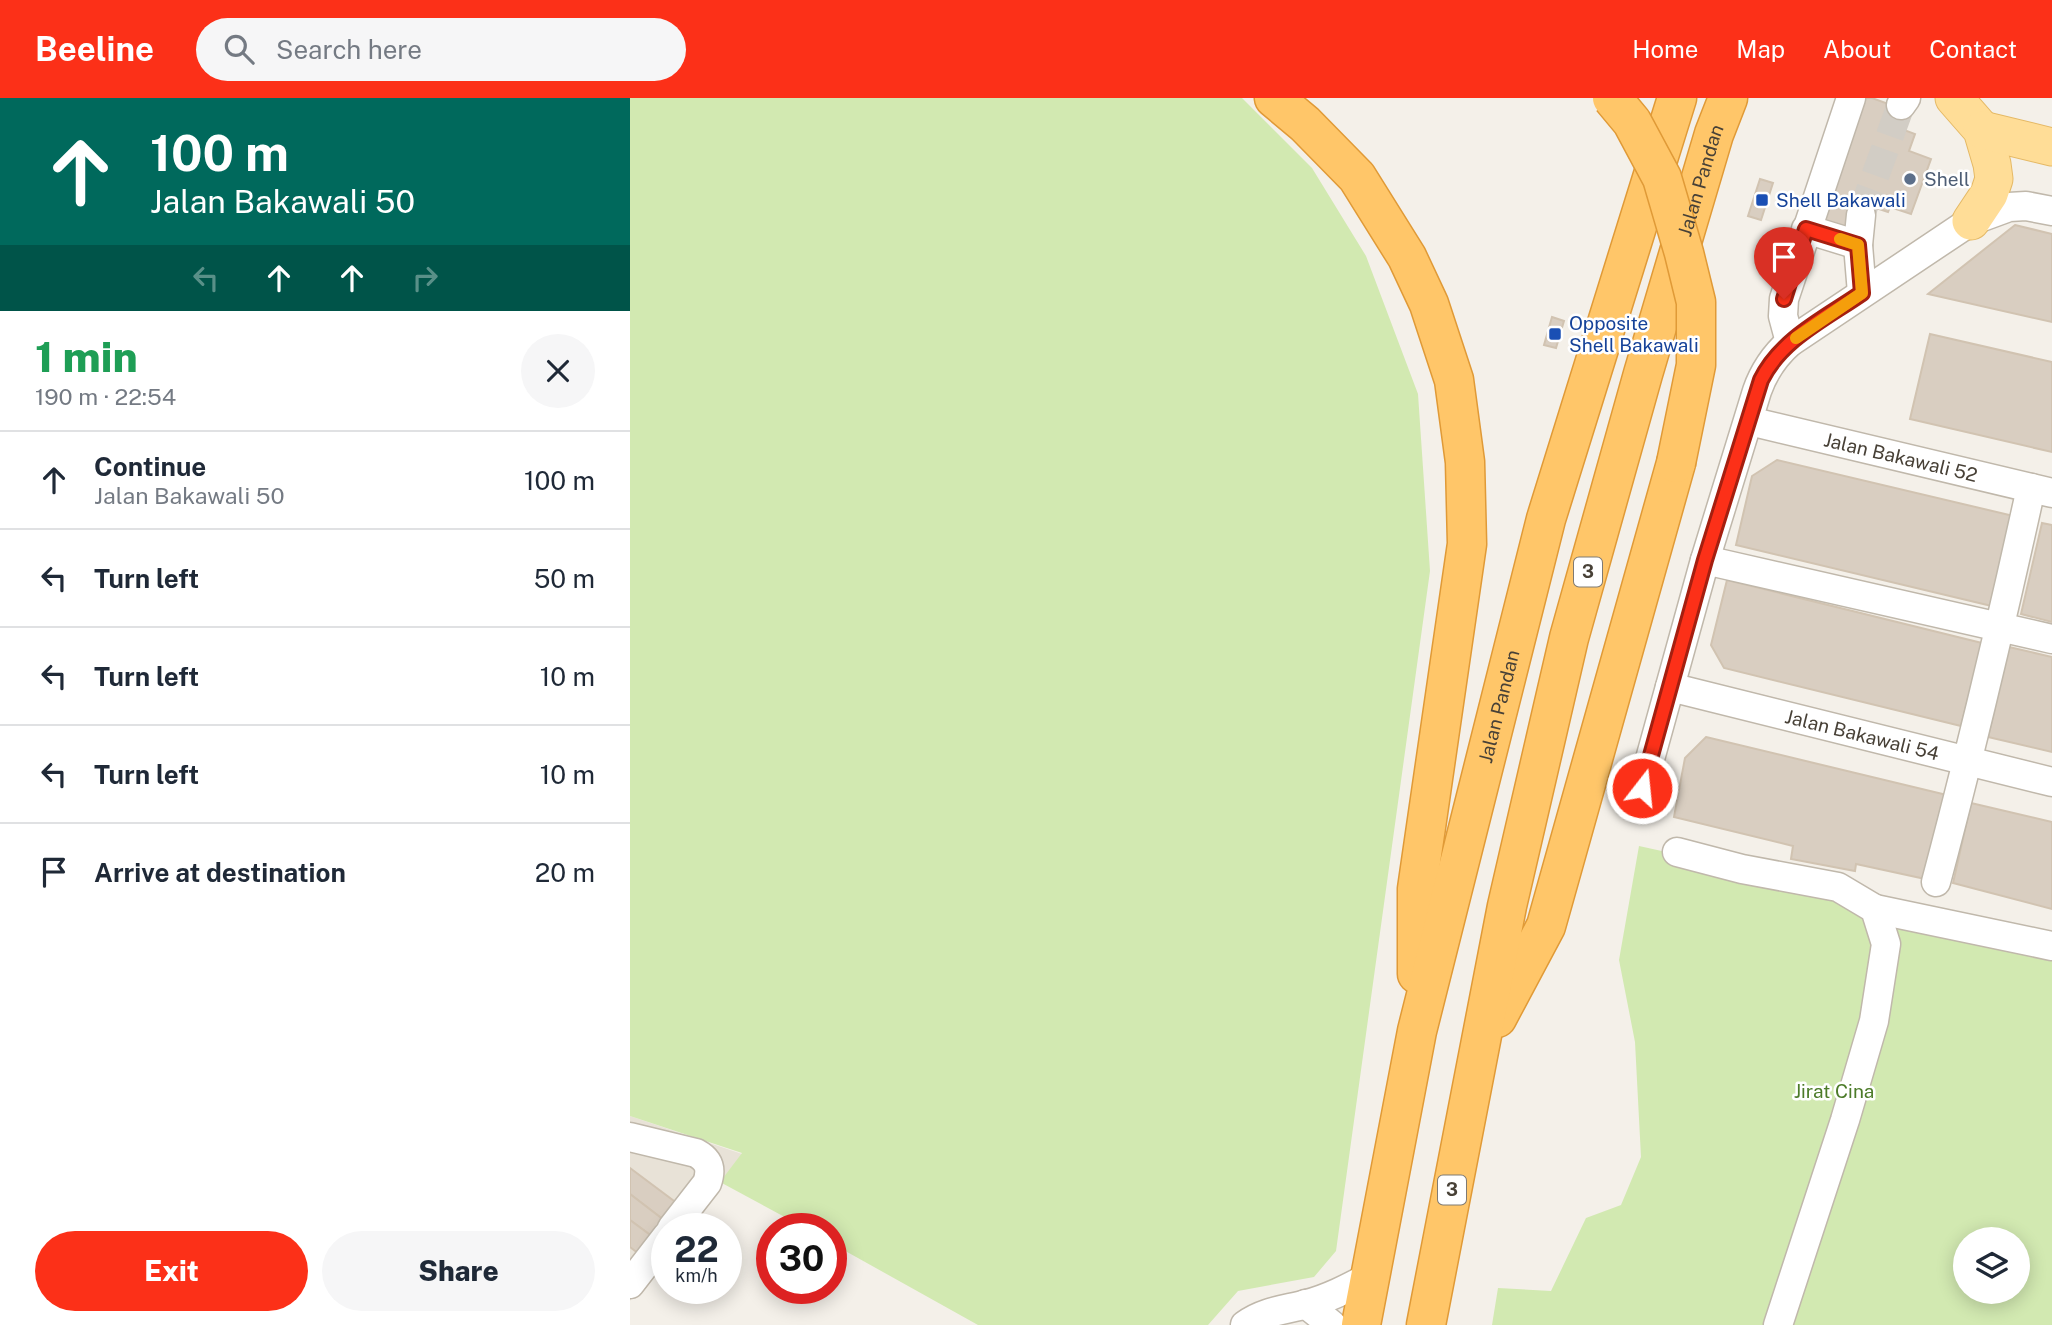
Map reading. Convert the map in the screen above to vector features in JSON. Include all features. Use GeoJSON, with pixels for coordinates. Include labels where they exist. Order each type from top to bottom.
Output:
{"type":"FeatureCollection","features":[{"type":"Feature","properties":{"kind":"highway"},"geometry":{"type":"LineString","coordinates":[[1275,98],[1357,177],[1407,257],[1429,304],[1454,380],[1465,462],[1467,544],[1417,889],[1417,1031]]}},
{"type":"Feature","properties":{"kind":"highway"},"geometry":{"type":"LineString","coordinates":[[1477,1054],[1546,926],[1676,463],[1696,365],[1696,302],[1662,178],[1632,122],[1612,98]]}},
{"type":"Feature","properties":{"kind":"highway","name":"Jalan Pandan"},"geometry":{"type":"LineString","coordinates":[[1361,1325],[1417,1031],[1546,519],[1677,98]]}},
{"type":"Feature","properties":{"kind":"highway","name":"Jalan Pandan"},"geometry":{"type":"LineString","coordinates":[[1426,1325],[1507,906],[1569,638],[1643,374],[1714,134],[1728,98]]}},
{"type":"Feature","properties":{"kind":"main road"},"geometry":{"type":"LineString","coordinates":[[1959,100],[1982,130],[1994,179],[1989,194],[1971,221]]}},
{"type":"Feature","properties":{"kind":"main road"},"geometry":{"type":"LineString","coordinates":[[1982,130],[2052,147]]}},
{"type":"Feature","properties":{"kind":"street"},"geometry":{"type":"LineString","coordinates":[[1790,342],[1783,316],[1784,299],[1851,98]]}},
{"type":"Feature","properties":{"kind":"street"},"geometry":{"type":"LineString","coordinates":[[1642,788],[1705,560],[1766,369],[1790,342],[1971,221],[2010,207],[2026,206],[2052,211]]}},
{"type":"Feature","properties":{"kind":"street"},"geometry":{"type":"LineString","coordinates":[[1861,215],[1858,245],[1862,293]]}},
{"type":"Feature","properties":{"kind":"street"},"geometry":{"type":"LineString","coordinates":[[1806,229],[1858,245]]}},
{"type":"Feature","properties":{"kind":"street","name":"Jalan Bakawali 52"},"geometry":{"type":"LineString","coordinates":[[1749,421],[2041,490]]}},
{"type":"Feature","properties":{"kind":"street"},"geometry":{"type":"LineString","coordinates":[[1936,882],[2000,627],[2041,490]]}},
{"type":"Feature","properties":{"kind":"street"},"geometry":{"type":"LineString","coordinates":[[1705,560],[2052,639]]}},
{"type":"Feature","properties":{"kind":"street","name":"Jalan Bakawali 54"},"geometry":{"type":"LineString","coordinates":[[1671,687],[2052,782]]}},
{"type":"Feature","properties":{"kind":"street"},"geometry":{"type":"LineString","coordinates":[[1677,852],[1742,869],[1838,887],[1875,909],[2052,946]]}},
{"type":"Feature","properties":{"kind":"street"},"geometry":{"type":"LineString","coordinates":[[1782,1323],[1874,1021],[1886,944],[1875,909]]}},
{"type":"Feature","properties":{"kind":"street"},"geometry":{"type":"LineString","coordinates":[[630,1137],[704,1158],[710,1175],[683,1213]]}},
{"type":"Feature","properties":{"kind":"street"},"geometry":{"type":"LineString","coordinates":[[630,1284],[651,1257]]}},
{"type":"Feature","properties":{"kind":"street"},"geometry":{"type":"LineString","coordinates":[[1245,1325],[1277,1310],[1342,1292],[1371,1276]]}},
{"type":"Feature","properties":{"kind":"street"},"geometry":{"type":"LineString","coordinates":[[1306,1304],[1332,1325]]}},
{"type":"Feature","properties":{"kind":"shaded area"},"geometry":{"type":"Polygon","coordinates":[[[630,1116],[742,1154],[697,1213],[651,1213],[651,1273],[630,1301],[630,1116]]]}},
{"type":"Feature","properties":{"kind":"green space"},"geometry":{"type":"Polygon","coordinates":[[[630,98],[1242,98],[1312,168],[1366,256],[1418,394],[1430,571],[1336,1251],[1314,1277],[1238,1291],[1208,1325],[978,1325],[847,1252],[847,1213],[777,1213],[720,1182],[742,1153],[630,1116],[630,98]]]}},
{"type":"Feature","properties":{"kind":"green space","name":"Jirat Cina"},"geometry":{"type":"Polygon","coordinates":[[[1639,846],[2052,937],[2052,1325],[1492,1325],[1498,1288],[1551,1291],[1586,1218],[1621,1205],[1641,1157],[1635,1042],[1619,960],[1639,846]]]}},
{"type":"Feature","properties":{"kind":"building"},"geometry":{"type":"Polygon","coordinates":[[[1863,98],[1872,98],[1894,106],[1888,124],[1915,134],[1909,151],[1931,159],[1911,214],[1890,207],[1888,212],[1861,203],[1852,231],[1820,220],[1863,98]]]}},
{"type":"Feature","properties":{"kind":"building"},"geometry":{"type":"Polygon","coordinates":[[[1760,179],[1773,183],[1761,220],[1748,216],[1760,179]]]}},
{"type":"Feature","properties":{"kind":"building"},"geometry":{"type":"Polygon","coordinates":[[[2015,225],[2052,234],[2052,322],[1928,294],[2015,225]]]}},
{"type":"Feature","properties":{"kind":"building"},"geometry":{"type":"Polygon","coordinates":[[[1552,317],[1564,321],[1556,348],[1544,345],[1552,317]]]}},
{"type":"Feature","properties":{"kind":"building"},"geometry":{"type":"Polygon","coordinates":[[[1930,334],[2052,362],[2052,452],[1910,419],[1930,334]]]}},
{"type":"Feature","properties":{"kind":"building"},"geometry":{"type":"Polygon","coordinates":[[[1777,460],[2022,518],[2000,608],[1736,545],[1752,476],[1777,460]]]}},
{"type":"Feature","properties":{"kind":"building"},"geometry":{"type":"Polygon","coordinates":[[[2042,523],[2052,525],[2052,622],[2021,614],[2042,523]]]}},
{"type":"Feature","properties":{"kind":"building"},"geometry":{"type":"Polygon","coordinates":[[[1727,580],[1982,643],[1961,726],[1724,668],[1711,645],[1727,580]]]}},
{"type":"Feature","properties":{"kind":"building"},"geometry":{"type":"Polygon","coordinates":[[[2009,647],[2052,657],[2052,752],[1988,737],[2009,647]]]}},
{"type":"Feature","properties":{"kind":"building"},"geometry":{"type":"Polygon","coordinates":[[[1706,737],[1951,796],[1930,880],[1856,864],[1855,871],[1791,859],[1793,846],[1674,817],[1685,758],[1706,737]]]}},
{"type":"Feature","properties":{"kind":"building"},"geometry":{"type":"Polygon","coordinates":[[[1971,803],[2052,822],[2052,909],[1953,883],[1971,803]]]}},
{"type":"Feature","properties":{"kind":"building"},"geometry":{"type":"Polygon","coordinates":[[[630,1168],[682,1207],[677,1213],[655,1213],[630,1194],[630,1168]]]}},
{"type":"Feature","properties":{"kind":"building"},"geometry":{"type":"Polygon","coordinates":[[[630,1194],[655,1213],[651,1213],[651,1236],[630,1220],[630,1194]]]}},
{"type":"Feature","properties":{"kind":"building"},"geometry":{"type":"Polygon","coordinates":[[[630,1220],[651,1236],[651,1247],[643,1257],[630,1247],[630,1220]]]}},
{"type":"Feature","properties":{"kind":"tunnel"},"geometry":{"type":"LineString","coordinates":[[1861,215],[1901,105]]}},
{"type":"Feature","properties":{"kind":"slow traffic"},"geometry":{"type":"LineString","coordinates":[[1796,338],[1862,293],[1858,245],[1840,239]]}},
{"type":"Feature","properties":{"kind":"place","name":"Shell"},"geometry":{"type":"Point","coordinates":[1910,179]}},
{"type":"Feature","properties":{"kind":"place","name":"Shell Bakawali"},"geometry":{"type":"Point","coordinates":[1762,200]}},
{"type":"Feature","properties":{"kind":"place","name":"Opposite Shell Bakawali"},"geometry":{"type":"Point","coordinates":[1555,334]}},
{"type":"Feature","properties":{"kind":"route"},"geometry":{"type":"LineString","coordinates":[[1642,788],[1705,560],[1761,380],[1773,359],[1790,342],[1862,293],[1858,245],[1806,229],[1784,299]]}}]}
